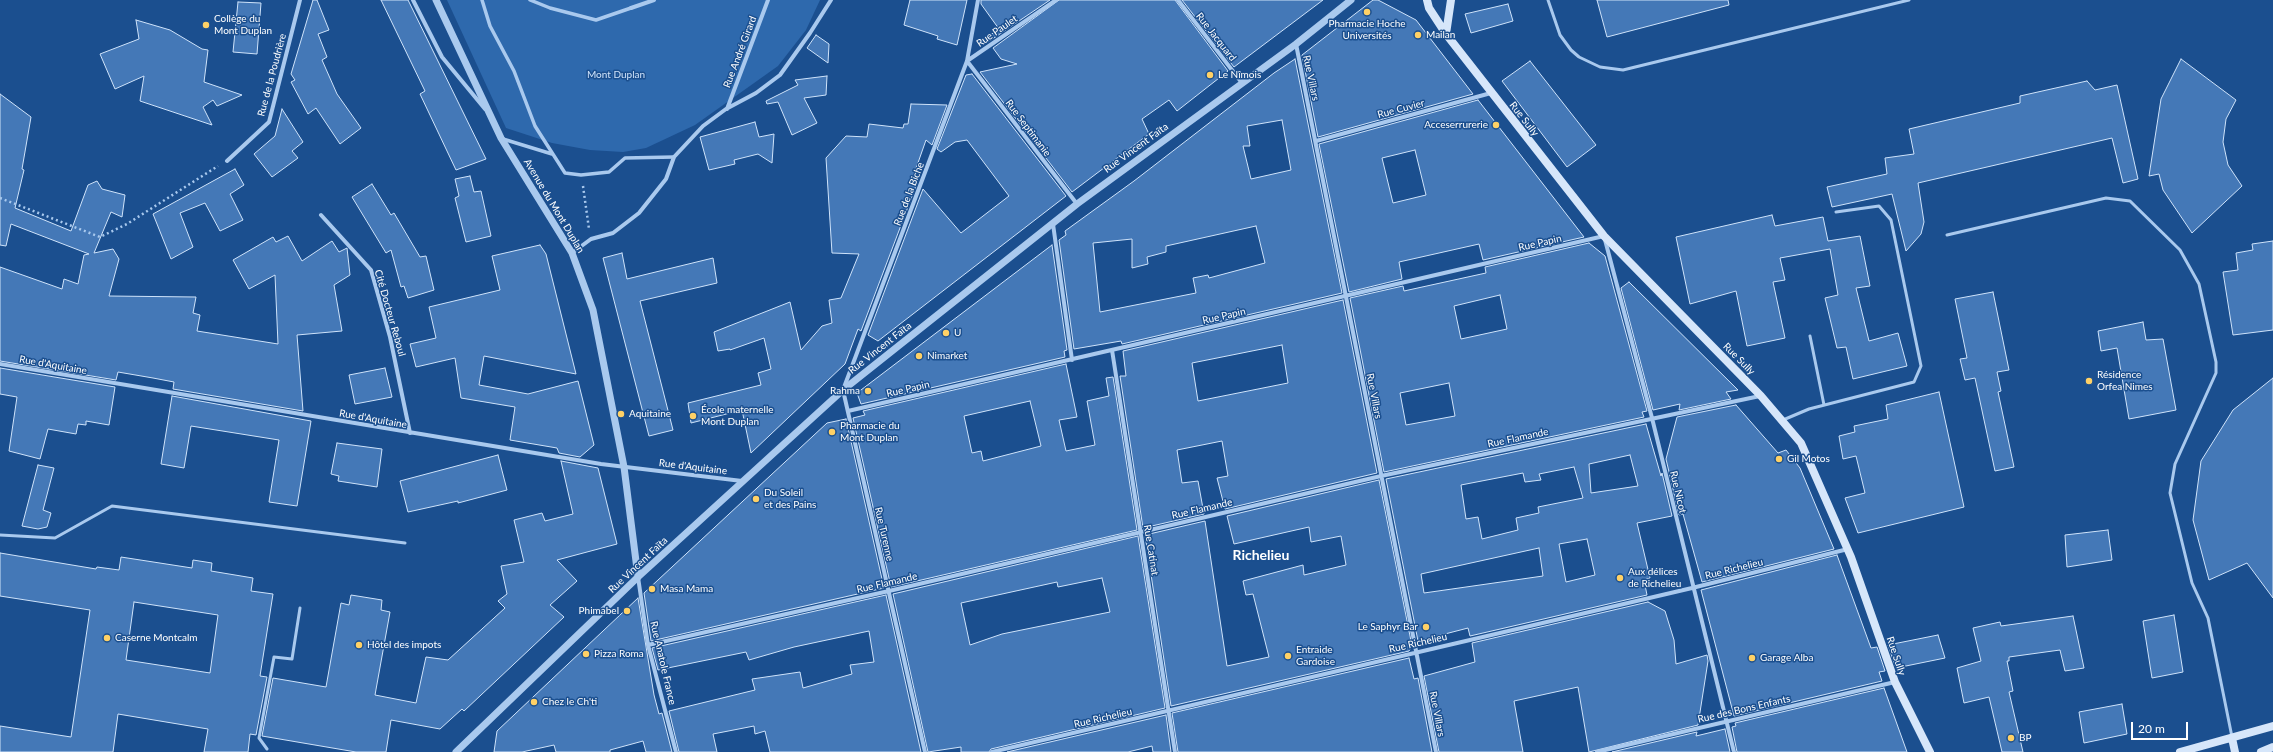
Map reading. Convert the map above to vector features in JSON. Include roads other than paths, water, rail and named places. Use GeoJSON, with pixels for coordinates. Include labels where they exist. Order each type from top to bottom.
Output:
{"type":"FeatureCollection","features":[{"type":"Feature","properties":{"kind":"main road","name":"Rue Sully"},"geometry":{"type":"LineString","coordinates":[[1427,0],[1429,8],[1446,34],[1604,236],[1761,396],[1783,420],[1806,451],[1848,548],[1895,682],[1930,752]]}},
{"type":"Feature","properties":{"kind":"main road"},"geometry":{"type":"LineString","coordinates":[[1446,34],[1451,0]]}},
{"type":"Feature","properties":{"kind":"main road"},"geometry":{"type":"LineString","coordinates":[[2180,752],[2273,726]]}},
{"type":"Feature","properties":{"kind":"main road"},"geometry":{"type":"LineString","coordinates":[[2232,738],[2234,752]]}},
{"type":"Feature","properties":{"kind":"main road"},"geometry":{"type":"LineString","coordinates":[[2261,752],[2273,747]]}},
{"type":"Feature","properties":{"kind":"street","name":"Rue de la Poudrière"},"geometry":{"type":"LineString","coordinates":[[227,161],[269,122],[300,0]]}},
{"type":"Feature","properties":{"kind":"street"},"geometry":{"type":"LineString","coordinates":[[413,0],[442,57],[491,116]]}},
{"type":"Feature","properties":{"kind":"street","name":"Avenue du Mont Duplan"},"geometry":{"type":"LineString","coordinates":[[436,0],[501,138],[572,253],[593,310],[624,467],[638,577]]}},
{"type":"Feature","properties":{"kind":"street"},"geometry":{"type":"LineString","coordinates":[[482,0],[490,26],[514,71],[535,126],[565,173],[581,175],[609,172],[625,158],[674,157]]}},
{"type":"Feature","properties":{"kind":"street"},"geometry":{"type":"LineString","coordinates":[[530,0],[550,8],[596,20],[654,0]]}},
{"type":"Feature","properties":{"kind":"street","name":"Rue André Girard"},"geometry":{"type":"LineString","coordinates":[[726,109],[768,0]]}},
{"type":"Feature","properties":{"kind":"street"},"geometry":{"type":"LineString","coordinates":[[572,253],[591,239],[612,233],[639,213],[666,179],[674,157],[703,126],[726,109],[756,93],[780,75],[810,33],[830,0]]}},
{"type":"Feature","properties":{"kind":"street","name":"Rue de la Biche"},"geometry":{"type":"LineString","coordinates":[[843,390],[967,61],[978,0]]}},
{"type":"Feature","properties":{"kind":"street","name":"Rue Paulet"},"geometry":{"type":"LineString","coordinates":[[967,61],[1056,0]]}},
{"type":"Feature","properties":{"kind":"street","name":"Rue Jacquard"},"geometry":{"type":"LineString","coordinates":[[1178,0],[1242,83]]}},
{"type":"Feature","properties":{"kind":"street","name":"Rue Vincent Faïta"},"geometry":{"type":"LineString","coordinates":[[460,750],[638,577],[843,390],[1077,204],[1296,44],[1351,0]]}},
{"type":"Feature","properties":{"kind":"street","name":"Rue Villars"},"geometry":{"type":"LineString","coordinates":[[1296,44],[1436,752]]}},
{"type":"Feature","properties":{"kind":"street","name":"Rue Septimanie"},"geometry":{"type":"LineString","coordinates":[[967,61],[1077,204]]}},
{"type":"Feature","properties":{"kind":"street","name":"Rue Cuvier"},"geometry":{"type":"LineString","coordinates":[[1316,141],[1491,93]]}},
{"type":"Feature","properties":{"kind":"street"},"geometry":{"type":"LineString","coordinates":[[501,138],[552,154]]}},
{"type":"Feature","properties":{"kind":"street","name":"Cité Docteur Reboul"},"geometry":{"type":"LineString","coordinates":[[321,215],[371,270],[390,337],[410,433]]}},
{"type":"Feature","properties":{"kind":"street"},"geometry":{"type":"LineString","coordinates":[[1053,224],[1072,360]]}},
{"type":"Feature","properties":{"kind":"street","name":"Rue Papin"},"geometry":{"type":"LineString","coordinates":[[848,411],[1346,297],[1604,236]]}},
{"type":"Feature","properties":{"kind":"street","name":"Rue Nicot"},"geometry":{"type":"LineString","coordinates":[[1604,236],[1652,418],[1692,588],[1734,752]]}},
{"type":"Feature","properties":{"kind":"street","name":"Rue Catinat"},"geometry":{"type":"LineString","coordinates":[[1112,350],[1175,752]]}},
{"type":"Feature","properties":{"kind":"street","name":"Rue d'Aquitaine"},"geometry":{"type":"LineString","coordinates":[[0,364],[410,433],[624,467],[744,481]]}},
{"type":"Feature","properties":{"kind":"street","name":"Rue Turenne"},"geometry":{"type":"LineString","coordinates":[[843,390],[925,752]]}},
{"type":"Feature","properties":{"kind":"street","name":"Rue Flamande"},"geometry":{"type":"LineString","coordinates":[[648,645],[889,591],[1140,531],[1382,476],[1761,396]]}},
{"type":"Feature","properties":{"kind":"street","name":"Rue Richelieu"},"geometry":{"type":"LineString","coordinates":[[992,752],[1692,588],[1848,548]]}},
{"type":"Feature","properties":{"kind":"street","name":"Rue Anatole France"},"geometry":{"type":"LineString","coordinates":[[638,577],[648,645],[676,752]]}},
{"type":"Feature","properties":{"kind":"street","name":"Rue des Bons Enfants"},"geometry":{"type":"LineString","coordinates":[[1597,752],[1895,682]]}},
{"type":"Feature","properties":{"kind":"lane"},"geometry":{"type":"LineString","coordinates":[[1548,0],[1560,35],[1571,50],[1579,57],[1600,67],[1623,70],[1909,0]]}},
{"type":"Feature","properties":{"kind":"lane"},"geometry":{"type":"LineString","coordinates":[[1947,235],[2106,198],[2130,201],[2180,250],[2184,257],[2199,284],[2216,362],[2216,373],[2175,464],[2170,493],[2192,583],[2208,618],[2232,738]]}},
{"type":"Feature","properties":{"kind":"lane"},"geometry":{"type":"LineString","coordinates":[[1783,420],[1824,405],[1914,382],[1921,366],[1891,220],[1879,206],[1836,212]]}},
{"type":"Feature","properties":{"kind":"lane"},"geometry":{"type":"LineString","coordinates":[[1810,336],[1824,405]]}},
{"type":"Feature","properties":{"kind":"lane"},"geometry":{"type":"LineString","coordinates":[[0,535],[55,538],[112,506],[405,543]]}},
{"type":"Feature","properties":{"kind":"lane"},"geometry":{"type":"LineString","coordinates":[[267,749],[259,738],[274,657],[292,659],[300,608]]}},
{"type":"Feature","properties":{"kind":"place","name":"Pharmacie Hoche Universités"},"geometry":{"type":"Point","coordinates":[1367,12]}},
{"type":"Feature","properties":{"kind":"place","name":"Collège du Mont Duplan"},"geometry":{"type":"Point","coordinates":[206,25]}},
{"type":"Feature","properties":{"kind":"place","name":"Mailan"},"geometry":{"type":"Point","coordinates":[1418,35]}},
{"type":"Feature","properties":{"kind":"place","name":"Le Nîmois"},"geometry":{"type":"Point","coordinates":[1210,75]}},
{"type":"Feature","properties":{"kind":"place","name":"Acceserrurerie"},"geometry":{"type":"Point","coordinates":[1496,125]}},
{"type":"Feature","properties":{"kind":"place","name":"U"},"geometry":{"type":"Point","coordinates":[946,333]}},
{"type":"Feature","properties":{"kind":"place","name":"Nimarket"},"geometry":{"type":"Point","coordinates":[919,356]}},
{"type":"Feature","properties":{"kind":"place","name":"Résidence Orfea Nimes"},"geometry":{"type":"Point","coordinates":[2089,381]}},
{"type":"Feature","properties":{"kind":"place","name":"Rahma"},"geometry":{"type":"Point","coordinates":[868,391]}},
{"type":"Feature","properties":{"kind":"place","name":"Aquitaine"},"geometry":{"type":"Point","coordinates":[621,414]}},
{"type":"Feature","properties":{"kind":"place","name":"École maternelle Mont Duplan"},"geometry":{"type":"Point","coordinates":[693,416]}},
{"type":"Feature","properties":{"kind":"place","name":"Pharmacie du Mont Duplan"},"geometry":{"type":"Point","coordinates":[832,432]}},
{"type":"Feature","properties":{"kind":"place","name":"Gil Motos"},"geometry":{"type":"Point","coordinates":[1779,459]}},
{"type":"Feature","properties":{"kind":"place","name":"Du Soleil et des Pains"},"geometry":{"type":"Point","coordinates":[756,499]}},
{"type":"Feature","properties":{"kind":"place","name":"Aux délices de Richelieu"},"geometry":{"type":"Point","coordinates":[1620,578]}},
{"type":"Feature","properties":{"kind":"place","name":"Masa Mama"},"geometry":{"type":"Point","coordinates":[652,589]}},
{"type":"Feature","properties":{"kind":"place","name":"Phimabel"},"geometry":{"type":"Point","coordinates":[627,611]}},
{"type":"Feature","properties":{"kind":"place","name":"Le Saphyr Bar"},"geometry":{"type":"Point","coordinates":[1426,627]}},
{"type":"Feature","properties":{"kind":"place","name":"Caserne Montcalm"},"geometry":{"type":"Point","coordinates":[107,638]}},
{"type":"Feature","properties":{"kind":"place","name":"Hôtel des impots"},"geometry":{"type":"Point","coordinates":[359,645]}},
{"type":"Feature","properties":{"kind":"place","name":"Pizza Roma"},"geometry":{"type":"Point","coordinates":[586,654]}},
{"type":"Feature","properties":{"kind":"place","name":"Entraide Gardoise"},"geometry":{"type":"Point","coordinates":[1288,656]}},
{"type":"Feature","properties":{"kind":"place","name":"Garage Alba"},"geometry":{"type":"Point","coordinates":[1752,658]}},
{"type":"Feature","properties":{"kind":"place","name":"Chez le Ch'ti"},"geometry":{"type":"Point","coordinates":[534,702]}},
{"type":"Feature","properties":{"kind":"place","name":"BP"},"geometry":{"type":"Point","coordinates":[2011,738]}},
{"type":"Feature","properties":{"kind":"district","name":"Richelieu"},"geometry":{"type":"Point","coordinates":[1261,555]}},
{"type":"Feature","properties":{"kind":"park label","name":"Mont Duplan"},"geometry":{"type":"Point","coordinates":[616,75]}}]}
